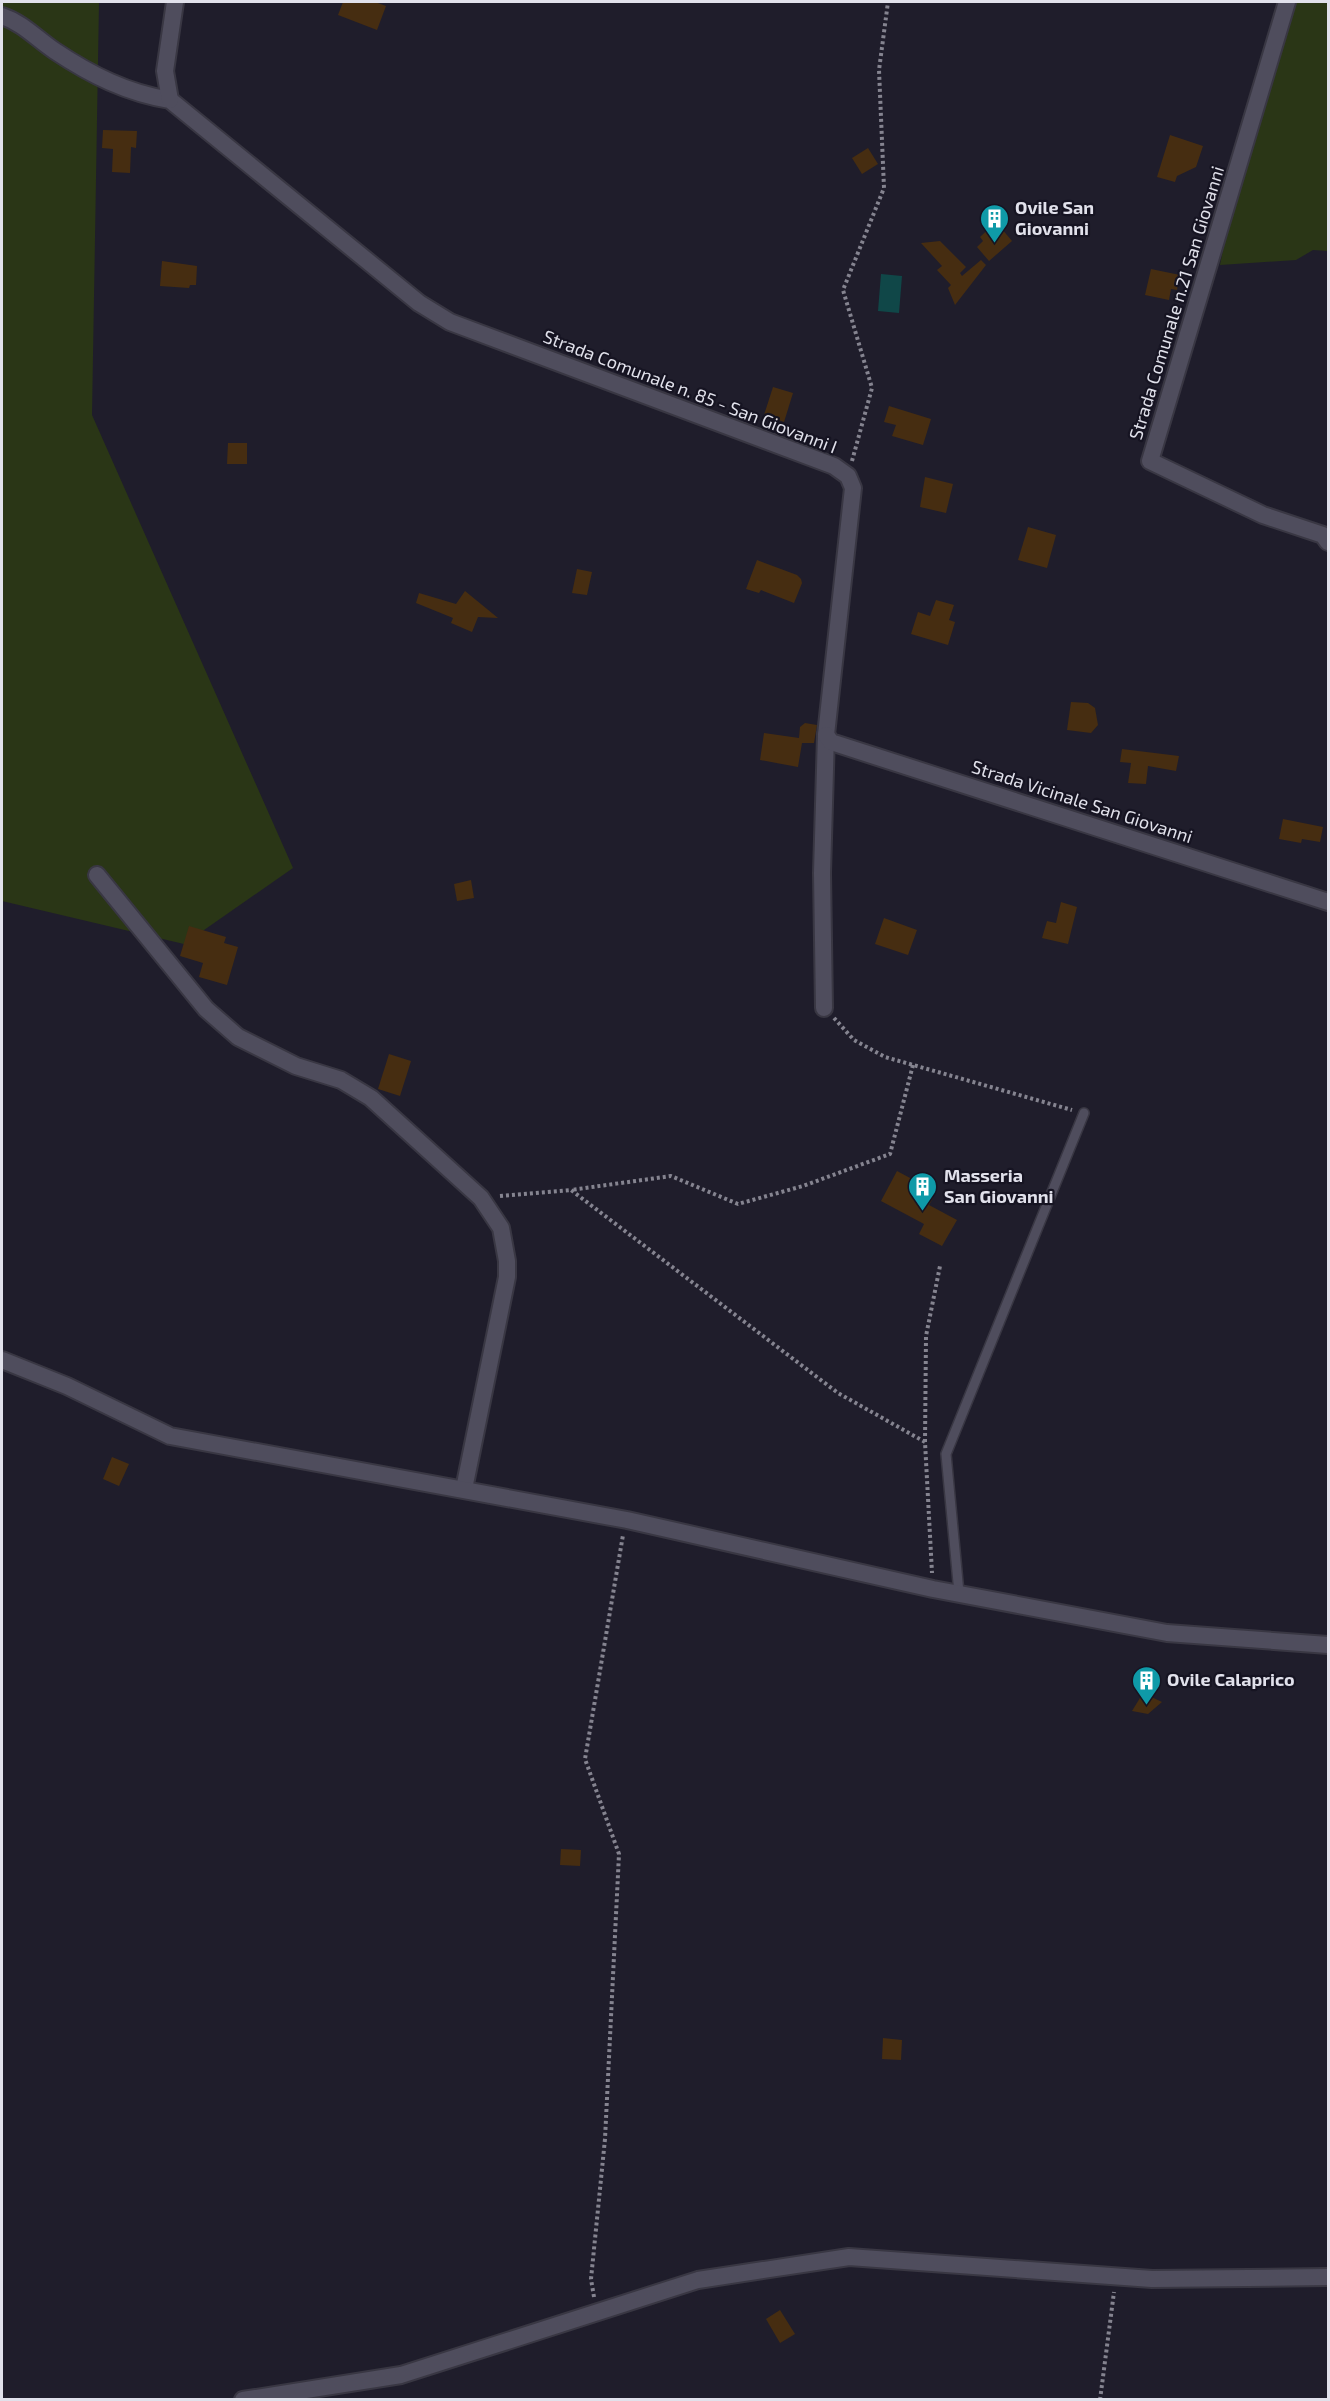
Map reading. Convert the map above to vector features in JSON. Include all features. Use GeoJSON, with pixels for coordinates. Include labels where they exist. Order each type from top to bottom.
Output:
{"type":"FeatureCollection","features":[{"type":"Feature","properties":{"kind":"street"},"geometry":{"type":"LineString","coordinates":[[2,16],[15,21],[92,74],[138,95],[170,100],[165,71],[175,2]]}},
{"type":"Feature","properties":{"kind":"street","name":"Strada Comunale n.21 San Giovanni"},"geometry":{"type":"LineString","coordinates":[[1287,2],[1150,461],[1263,515],[1323,535],[1329,542]]}},
{"type":"Feature","properties":{"kind":"street","name":"Strada Comunale n. 85 - San Giovanni I"},"geometry":{"type":"LineString","coordinates":[[170,100],[419,303],[450,322],[834,466],[848,476],[854,488],[826,735],[822,873],[824,1008]]}},
{"type":"Feature","properties":{"kind":"street","name":"Strada Vicinale San Giovanni"},"geometry":{"type":"LineString","coordinates":[[826,735],[831,742],[1329,902]]}},
{"type":"Feature","properties":{"kind":"street"},"geometry":{"type":"LineString","coordinates":[[97,875],[206,1009],[238,1037],[296,1066],[340,1080],[370,1098],[481,1198],[501,1228],[507,1262],[507,1277],[464,1489]]}},
{"type":"Feature","properties":{"kind":"street"},"geometry":{"type":"LineString","coordinates":[[2,1360],[67,1386],[170,1436],[627,1520],[933,1589],[1167,1633],[1329,1645]]}},
{"type":"Feature","properties":{"kind":"street"},"geometry":{"type":"LineString","coordinates":[[243,2400],[401,2375],[698,2280],[849,2257],[1152,2279],[1329,2277]]}},
{"type":"Feature","properties":{"kind":"lane"},"geometry":{"type":"LineString","coordinates":[[959,1593],[946,1454],[1084,1113]]}},
{"type":"Feature","properties":{"kind":"path"},"geometry":{"type":"LineString","coordinates":[[848,476],[872,388],[843,290],[884,188],[879,70],[888,2]]}},
{"type":"Feature","properties":{"kind":"path"},"geometry":{"type":"LineString","coordinates":[[824,1008],[854,1040],[885,1058],[1084,1113]]}},
{"type":"Feature","properties":{"kind":"path"},"geometry":{"type":"LineString","coordinates":[[481,1198],[571,1190],[671,1176],[738,1204],[803,1186],[890,1154],[913,1065]]}},
{"type":"Feature","properties":{"kind":"path"},"geometry":{"type":"LineString","coordinates":[[571,1190],[838,1393],[925,1442]]}},
{"type":"Feature","properties":{"kind":"path"},"geometry":{"type":"LineString","coordinates":[[933,1589],[925,1442],[926,1336],[940,1266]]}},
{"type":"Feature","properties":{"kind":"path"},"geometry":{"type":"LineString","coordinates":[[597,2313],[591,2278],[605,2139],[619,1854],[585,1759],[621,1541],[627,1520]]}},
{"type":"Feature","properties":{"kind":"path"},"geometry":{"type":"LineString","coordinates":[[1100,2400],[1116,2277]]}},
{"type":"Feature","properties":{"kind":"shaded area"},"geometry":{"type":"Polygon","coordinates":[[[2,2],[99,2],[92,415],[293,868],[184,944],[2,901],[2,2]]]}},
{"type":"Feature","properties":{"kind":"shaded area"},"geometry":{"type":"Polygon","coordinates":[[[1290,2],[1328,2],[1328,251],[1313,250],[1296,260],[1220,265],[1248,122],[1290,2]]]}},
{"type":"Feature","properties":{"kind":"shaded area"},"geometry":{"type":"Polygon","coordinates":[[[881,274],[902,276],[899,313],[878,311],[881,274]]]}},
{"type":"Feature","properties":{"kind":"building"},"geometry":{"type":"Polygon","coordinates":[[[343,2],[375,2],[386,6],[377,30],[338,15],[343,2]]]}},
{"type":"Feature","properties":{"kind":"building"},"geometry":{"type":"Polygon","coordinates":[[[103,130],[137,131],[136,148],[131,147],[130,173],[112,172],[113,149],[102,148],[103,130]]]}},
{"type":"Feature","properties":{"kind":"building"},"geometry":{"type":"Polygon","coordinates":[[[1170,135],[1203,146],[1196,167],[1177,176],[1175,182],[1157,177],[1170,135]]]}},
{"type":"Feature","properties":{"kind":"building"},"geometry":{"type":"Polygon","coordinates":[[[868,148],[878,164],[862,174],[852,158],[868,148]]]}},
{"type":"Feature","properties":{"kind":"building","name":"Ovile San Giovanni"},"geometry":{"type":"Polygon","coordinates":[[[996,222],[1012,241],[989,261],[977,247],[983,241],[980,237],[996,222]]]}},
{"type":"Feature","properties":{"kind":"building"},"geometry":{"type":"Polygon","coordinates":[[[940,241],[966,267],[960,273],[962,276],[981,260],[986,265],[955,305],[948,288],[951,285],[937,270],[942,266],[921,243],[940,241]]]}},
{"type":"Feature","properties":{"kind":"building"},"geometry":{"type":"Polygon","coordinates":[[[162,261],[197,266],[196,285],[190,285],[189,288],[160,286],[162,261]]]}},
{"type":"Feature","properties":{"kind":"building"},"geometry":{"type":"Polygon","coordinates":[[[1151,269],[1180,275],[1177,290],[1171,289],[1169,300],[1145,295],[1151,269]]]}},
{"type":"Feature","properties":{"kind":"building"},"geometry":{"type":"Polygon","coordinates":[[[773,387],[793,393],[784,422],[764,415],[773,387]]]}},
{"type":"Feature","properties":{"kind":"building"},"geometry":{"type":"Polygon","coordinates":[[[889,406],[931,419],[923,445],[892,436],[896,425],[884,422],[889,406]]]}},
{"type":"Feature","properties":{"kind":"building"},"geometry":{"type":"Polygon","coordinates":[[[228,443],[247,443],[247,464],[227,464],[228,443]]]}},
{"type":"Feature","properties":{"kind":"building"},"geometry":{"type":"Polygon","coordinates":[[[925,477],[953,484],[946,513],[920,507],[925,477]]]}},
{"type":"Feature","properties":{"kind":"building"},"geometry":{"type":"Polygon","coordinates":[[[1028,527],[1056,535],[1047,568],[1018,560],[1028,527]]]}},
{"type":"Feature","properties":{"kind":"building"},"geometry":{"type":"Polygon","coordinates":[[[757,560],[797,575],[801,579],[802,583],[794,603],[761,590],[759,593],[746,589],[757,560]]]}},
{"type":"Feature","properties":{"kind":"building"},"geometry":{"type":"Polygon","coordinates":[[[577,569],[592,572],[587,595],[572,593],[577,569]]]}},
{"type":"Feature","properties":{"kind":"building"},"geometry":{"type":"Polygon","coordinates":[[[465,591],[498,618],[478,617],[472,632],[451,623],[453,618],[416,603],[419,593],[456,604],[465,591]]]}},
{"type":"Feature","properties":{"kind":"building"},"geometry":{"type":"Polygon","coordinates":[[[936,600],[954,605],[949,620],[955,622],[948,645],[911,634],[918,612],[930,616],[936,600]]]}},
{"type":"Feature","properties":{"kind":"building"},"geometry":{"type":"Polygon","coordinates":[[[1071,702],[1088,703],[1095,708],[1098,725],[1091,733],[1067,730],[1071,702]]]}},
{"type":"Feature","properties":{"kind":"building"},"geometry":{"type":"Polygon","coordinates":[[[805,723],[817,725],[814,743],[802,743],[798,767],[760,760],[764,733],[799,738],[800,727],[805,723]]]}},
{"type":"Feature","properties":{"kind":"building"},"geometry":{"type":"Polygon","coordinates":[[[1122,749],[1179,756],[1176,771],[1148,766],[1146,784],[1128,783],[1131,763],[1120,762],[1122,749]]]}},
{"type":"Feature","properties":{"kind":"building"},"geometry":{"type":"Polygon","coordinates":[[[1283,819],[1323,827],[1320,842],[1302,839],[1301,843],[1279,839],[1283,819]]]}},
{"type":"Feature","properties":{"kind":"building"},"geometry":{"type":"Polygon","coordinates":[[[471,880],[474,898],[457,901],[454,884],[471,880]]]}},
{"type":"Feature","properties":{"kind":"building"},"geometry":{"type":"Polygon","coordinates":[[[1061,902],[1077,907],[1068,944],[1042,938],[1047,921],[1056,923],[1061,902]]]}},
{"type":"Feature","properties":{"kind":"building"},"geometry":{"type":"Polygon","coordinates":[[[884,918],[917,930],[908,955],[875,944],[884,918]]]}},
{"type":"Feature","properties":{"kind":"building"},"geometry":{"type":"Polygon","coordinates":[[[189,926],[226,937],[224,943],[238,947],[227,985],[199,977],[203,963],[180,956],[189,926]]]}},
{"type":"Feature","properties":{"kind":"building"},"geometry":{"type":"Polygon","coordinates":[[[389,1054],[411,1061],[400,1096],[378,1089],[389,1054]]]}},
{"type":"Feature","properties":{"kind":"building","name":"Masseria San Giovanni"},"geometry":{"type":"Polygon","coordinates":[[[897,1171],[925,1186],[922,1192],[933,1198],[929,1205],[957,1220],[942,1246],[919,1234],[924,1224],[881,1201],[897,1171]]]}},
{"type":"Feature","properties":{"kind":"building"},"geometry":{"type":"Polygon","coordinates":[[[112,1457],[129,1464],[119,1486],[103,1479],[112,1457]]]}},
{"type":"Feature","properties":{"kind":"building","name":"Ovile Calaprico"},"geometry":{"type":"Polygon","coordinates":[[[1143,1693],[1162,1702],[1148,1714],[1132,1711],[1143,1693]]]}},
{"type":"Feature","properties":{"kind":"building"},"geometry":{"type":"Polygon","coordinates":[[[561,1849],[581,1850],[580,1866],[560,1865],[561,1849]]]}},
{"type":"Feature","properties":{"kind":"building"},"geometry":{"type":"Polygon","coordinates":[[[883,2038],[902,2040],[901,2060],[882,2059],[883,2038]]]}},
{"type":"Feature","properties":{"kind":"building"},"geometry":{"type":"Polygon","coordinates":[[[780,2310],[795,2334],[780,2343],[766,2319],[780,2310]]]}},
{"type":"Feature","properties":{"kind":"place","name":"Ovile San Giovanni"},"geometry":{"type":"Point","coordinates":[994,244]}},
{"type":"Feature","properties":{"kind":"place","name":"Masseria San Giovanni"},"geometry":{"type":"Point","coordinates":[923,1212]}},
{"type":"Feature","properties":{"kind":"place","name":"Ovile Calaprico"},"geometry":{"type":"Point","coordinates":[1146,1706]}}]}
